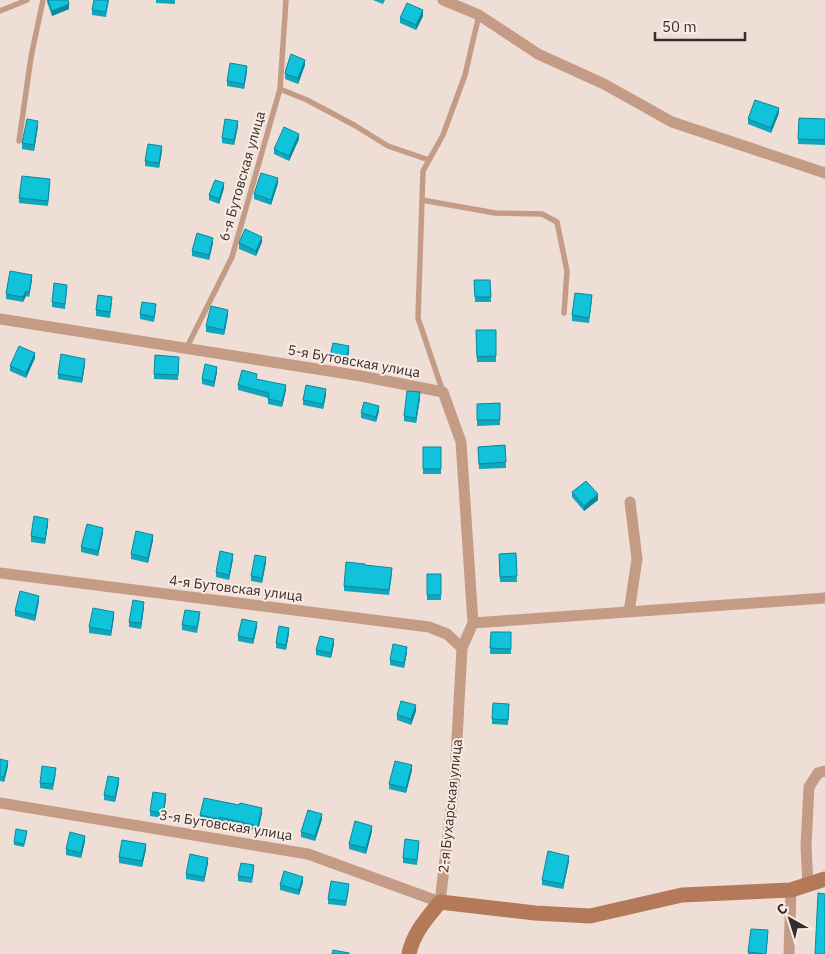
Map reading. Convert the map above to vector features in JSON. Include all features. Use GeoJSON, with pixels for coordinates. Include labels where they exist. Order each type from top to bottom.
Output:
{"type":"FeatureCollection","features":[{"type":"Feature","properties":{"kind":"street"},"geometry":{"type":"LineString","coordinates":[[443,0],[479,15],[538,54],[604,84],[672,122],[825,173]]}},
{"type":"Feature","properties":{"kind":"street","name":"5-я Бутовская улица"},"geometry":{"type":"LineString","coordinates":[[0,320],[361,376],[443,392]]}},
{"type":"Feature","properties":{"kind":"street"},"geometry":{"type":"LineString","coordinates":[[443,392],[461,442],[473,623],[462,648]]}},
{"type":"Feature","properties":{"kind":"street"},"geometry":{"type":"LineString","coordinates":[[629,612],[637,559],[630,502]]}},
{"type":"Feature","properties":{"kind":"street","name":"4-я Бутовская улица"},"geometry":{"type":"LineString","coordinates":[[0,573],[429,627],[447,634],[462,648]]}},
{"type":"Feature","properties":{"kind":"street"},"geometry":{"type":"LineString","coordinates":[[473,623],[825,598]]}},
{"type":"Feature","properties":{"kind":"street","name":"2-я Бухарская улица"},"geometry":{"type":"LineString","coordinates":[[440,902],[455,776],[462,648]]}},
{"type":"Feature","properties":{"kind":"street"},"geometry":{"type":"LineString","coordinates":[[808,885],[806,846],[809,787],[818,773],[825,771]]}},
{"type":"Feature","properties":{"kind":"street","name":"3-я Бутовская улица"},"geometry":{"type":"LineString","coordinates":[[0,803],[308,854],[440,902]]}},
{"type":"Feature","properties":{"kind":"street"},"geometry":{"type":"LineString","coordinates":[[409,954],[411,944],[424,922],[440,902],[535,914],[590,916],[682,895],[791,890],[825,879]]}},
{"type":"Feature","properties":{"kind":"street"},"geometry":{"type":"LineString","coordinates":[[789,954],[791,890]]}},
{"type":"Feature","properties":{"kind":"lane"},"geometry":{"type":"LineString","coordinates":[[0,11],[27,0]]}},
{"type":"Feature","properties":{"kind":"lane"},"geometry":{"type":"LineString","coordinates":[[19,141],[31,57],[43,0]]}},
{"type":"Feature","properties":{"kind":"lane","name":"6-я Бутовская улица"},"geometry":{"type":"LineString","coordinates":[[186,349],[232,257],[280,88],[286,0]]}},
{"type":"Feature","properties":{"kind":"lane"},"geometry":{"type":"LineString","coordinates":[[443,392],[418,318],[423,171],[443,135],[465,75],[479,15]]}},
{"type":"Feature","properties":{"kind":"lane"},"geometry":{"type":"LineString","coordinates":[[280,88],[354,125],[388,146],[429,160]]}},
{"type":"Feature","properties":{"kind":"lane"},"geometry":{"type":"LineString","coordinates":[[422,200],[495,213],[542,214],[557,222],[567,271],[564,313]]}},
{"type":"Feature","properties":{"kind":"building"},"geometry":{"type":"Polygon","coordinates":[[[48,0],[68,0],[69,4],[52,11],[48,0]]]}},
{"type":"Feature","properties":{"kind":"building"},"geometry":{"type":"Polygon","coordinates":[[[94,0],[108,0],[106,12],[92,10],[94,0]]]}},
{"type":"Feature","properties":{"kind":"building"},"geometry":{"type":"Polygon","coordinates":[[[407,3],[423,10],[416,25],[400,18],[407,3]]]}},
{"type":"Feature","properties":{"kind":"building"},"geometry":{"type":"Polygon","coordinates":[[[291,54],[305,60],[298,78],[285,74],[291,54]]]}},
{"type":"Feature","properties":{"kind":"building"},"geometry":{"type":"Polygon","coordinates":[[[230,63],[247,66],[244,84],[227,81],[230,63]]]}},
{"type":"Feature","properties":{"kind":"building"},"geometry":{"type":"Polygon","coordinates":[[[755,100],[779,108],[771,128],[748,119],[755,100]]]}},
{"type":"Feature","properties":{"kind":"building"},"geometry":{"type":"Polygon","coordinates":[[[799,118],[825,119],[825,140],[798,139],[799,118]]]}},
{"type":"Feature","properties":{"kind":"building"},"geometry":{"type":"Polygon","coordinates":[[[27,119],[38,121],[34,145],[22,143],[27,119]]]}},
{"type":"Feature","properties":{"kind":"building"},"geometry":{"type":"Polygon","coordinates":[[[225,119],[238,121],[234,140],[222,138],[225,119]]]}},
{"type":"Feature","properties":{"kind":"building"},"geometry":{"type":"Polygon","coordinates":[[[284,127],[299,134],[289,156],[274,149],[284,127]]]}},
{"type":"Feature","properties":{"kind":"building"},"geometry":{"type":"Polygon","coordinates":[[[148,144],[162,146],[159,163],[145,161],[148,144]]]}},
{"type":"Feature","properties":{"kind":"building"},"geometry":{"type":"Polygon","coordinates":[[[261,173],[278,178],[271,200],[254,194],[261,173]]]}},
{"type":"Feature","properties":{"kind":"building"},"geometry":{"type":"Polygon","coordinates":[[[22,176],[50,179],[48,201],[19,198],[22,176]]]}},
{"type":"Feature","properties":{"kind":"building"},"geometry":{"type":"Polygon","coordinates":[[[215,180],[224,183],[219,199],[209,195],[215,180]]]}},
{"type":"Feature","properties":{"kind":"building"},"geometry":{"type":"Polygon","coordinates":[[[245,229],[262,237],[256,251],[239,243],[245,229]]]}},
{"type":"Feature","properties":{"kind":"building"},"geometry":{"type":"Polygon","coordinates":[[[197,233],[213,238],[209,255],[192,251],[197,233]]]}},
{"type":"Feature","properties":{"kind":"building"},"geometry":{"type":"Polygon","coordinates":[[[10,271],[32,275],[29,292],[26,291],[23,297],[6,294],[10,271]]]}},
{"type":"Feature","properties":{"kind":"building"},"geometry":{"type":"Polygon","coordinates":[[[474,280],[490,280],[491,297],[475,297],[474,280]]]}},
{"type":"Feature","properties":{"kind":"building"},"geometry":{"type":"Polygon","coordinates":[[[54,283],[67,285],[65,304],[52,302],[54,283]]]}},
{"type":"Feature","properties":{"kind":"building"},"geometry":{"type":"Polygon","coordinates":[[[575,293],[592,295],[589,318],[572,315],[575,293]]]}},
{"type":"Feature","properties":{"kind":"building"},"geometry":{"type":"Polygon","coordinates":[[[98,295],[112,297],[110,312],[96,310],[98,295]]]}},
{"type":"Feature","properties":{"kind":"building"},"geometry":{"type":"Polygon","coordinates":[[[142,302],[156,304],[154,317],[140,314],[142,302]]]}},
{"type":"Feature","properties":{"kind":"building"},"geometry":{"type":"Polygon","coordinates":[[[211,306],[228,310],[224,330],[206,326],[211,306]]]}},
{"type":"Feature","properties":{"kind":"building"},"geometry":{"type":"Polygon","coordinates":[[[476,330],[496,330],[496,356],[477,357],[476,330]]]}},
{"type":"Feature","properties":{"kind":"building"},"geometry":{"type":"Polygon","coordinates":[[[333,343],[349,346],[346,360],[330,356],[333,343]]]}},
{"type":"Feature","properties":{"kind":"building"},"geometry":{"type":"Polygon","coordinates":[[[19,346],[35,353],[26,373],[10,366],[19,346]]]}},
{"type":"Feature","properties":{"kind":"building"},"geometry":{"type":"Polygon","coordinates":[[[61,354],[85,359],[82,378],[58,374],[61,354]]]}},
{"type":"Feature","properties":{"kind":"building"},"geometry":{"type":"Polygon","coordinates":[[[155,355],[179,357],[178,375],[154,374],[155,355]]]}},
{"type":"Feature","properties":{"kind":"building"},"geometry":{"type":"Polygon","coordinates":[[[205,364],[217,367],[214,382],[202,379],[205,364]]]}},
{"type":"Feature","properties":{"kind":"building"},"geometry":{"type":"Polygon","coordinates":[[[242,370],[257,374],[256,379],[286,385],[282,402],[268,399],[269,393],[238,385],[242,370]]]}},
{"type":"Feature","properties":{"kind":"building"},"geometry":{"type":"Polygon","coordinates":[[[306,385],[326,389],[323,404],[303,400],[306,385]]]}},
{"type":"Feature","properties":{"kind":"building"},"geometry":{"type":"Polygon","coordinates":[[[407,391],[420,392],[416,418],[404,416],[407,391]]]}},
{"type":"Feature","properties":{"kind":"building"},"geometry":{"type":"Polygon","coordinates":[[[364,402],[379,406],[376,417],[361,413],[364,402]]]}},
{"type":"Feature","properties":{"kind":"building"},"geometry":{"type":"Polygon","coordinates":[[[500,403],[500,420],[477,420],[477,404],[500,403]]]}},
{"type":"Feature","properties":{"kind":"building"},"geometry":{"type":"Polygon","coordinates":[[[505,445],[506,462],[479,464],[478,447],[505,445]]]}},
{"type":"Feature","properties":{"kind":"building"},"geometry":{"type":"Polygon","coordinates":[[[423,447],[441,447],[441,469],[423,469],[423,447]]]}},
{"type":"Feature","properties":{"kind":"building"},"geometry":{"type":"Polygon","coordinates":[[[586,481],[598,494],[584,506],[572,492],[586,481]]]}},
{"type":"Feature","properties":{"kind":"building"},"geometry":{"type":"Polygon","coordinates":[[[34,516],[48,519],[45,539],[31,536],[34,516]]]}},
{"type":"Feature","properties":{"kind":"building"},"geometry":{"type":"Polygon","coordinates":[[[87,524],[103,528],[98,551],[81,547],[87,524]]]}},
{"type":"Feature","properties":{"kind":"building"},"geometry":{"type":"Polygon","coordinates":[[[136,531],[153,535],[148,558],[131,554],[136,531]]]}},
{"type":"Feature","properties":{"kind":"building"},"geometry":{"type":"Polygon","coordinates":[[[220,551],[233,554],[229,575],[216,572],[220,551]]]}},
{"type":"Feature","properties":{"kind":"building"},"geometry":{"type":"Polygon","coordinates":[[[516,553],[517,576],[500,577],[499,554],[516,553]]]}},
{"type":"Feature","properties":{"kind":"building"},"geometry":{"type":"Polygon","coordinates":[[[255,555],[266,557],[262,578],[251,576],[255,555]]]}},
{"type":"Feature","properties":{"kind":"building"},"geometry":{"type":"Polygon","coordinates":[[[346,562],[392,568],[389,590],[344,586],[346,562]]]}},
{"type":"Feature","properties":{"kind":"building"},"geometry":{"type":"Polygon","coordinates":[[[427,574],[441,574],[441,595],[427,595],[427,574]]]}},
{"type":"Feature","properties":{"kind":"building"},"geometry":{"type":"Polygon","coordinates":[[[20,591],[39,596],[35,615],[15,611],[20,591]]]}},
{"type":"Feature","properties":{"kind":"building"},"geometry":{"type":"Polygon","coordinates":[[[133,600],[144,602],[141,623],[129,622],[133,600]]]}},
{"type":"Feature","properties":{"kind":"building"},"geometry":{"type":"Polygon","coordinates":[[[93,608],[114,612],[111,631],[89,627],[93,608]]]}},
{"type":"Feature","properties":{"kind":"building"},"geometry":{"type":"Polygon","coordinates":[[[185,610],[200,612],[197,627],[182,625],[185,610]]]}},
{"type":"Feature","properties":{"kind":"building"},"geometry":{"type":"Polygon","coordinates":[[[242,619],[257,622],[253,639],[238,636],[242,619]]]}},
{"type":"Feature","properties":{"kind":"building"},"geometry":{"type":"Polygon","coordinates":[[[279,626],[289,628],[286,645],[276,643],[279,626]]]}},
{"type":"Feature","properties":{"kind":"building"},"geometry":{"type":"Polygon","coordinates":[[[491,632],[511,632],[511,649],[490,648],[491,632]]]}},
{"type":"Feature","properties":{"kind":"building"},"geometry":{"type":"Polygon","coordinates":[[[320,636],[334,639],[331,653],[316,650],[320,636]]]}},
{"type":"Feature","properties":{"kind":"building"},"geometry":{"type":"Polygon","coordinates":[[[393,644],[407,647],[404,663],[390,660],[393,644]]]}},
{"type":"Feature","properties":{"kind":"building"},"geometry":{"type":"Polygon","coordinates":[[[401,701],[416,705],[411,719],[397,715],[401,701]]]}},
{"type":"Feature","properties":{"kind":"building"},"geometry":{"type":"Polygon","coordinates":[[[493,703],[509,704],[508,720],[492,719],[493,703]]]}},
{"type":"Feature","properties":{"kind":"building"},"geometry":{"type":"Polygon","coordinates":[[[0,759],[8,761],[4,777],[0,776],[0,759]]]}},
{"type":"Feature","properties":{"kind":"building"},"geometry":{"type":"Polygon","coordinates":[[[395,761],[412,765],[406,788],[389,784],[395,761]]]}},
{"type":"Feature","properties":{"kind":"building"},"geometry":{"type":"Polygon","coordinates":[[[42,766],[56,768],[53,784],[40,783],[42,766]]]}},
{"type":"Feature","properties":{"kind":"building"},"geometry":{"type":"Polygon","coordinates":[[[108,776],[119,778],[115,797],[104,795],[108,776]]]}},
{"type":"Feature","properties":{"kind":"building"},"geometry":{"type":"Polygon","coordinates":[[[153,792],[166,794],[163,813],[150,811],[153,792]]]}},
{"type":"Feature","properties":{"kind":"building"},"geometry":{"type":"Polygon","coordinates":[[[204,798],[262,808],[258,826],[219,817],[218,819],[200,815],[204,798]]]}},
{"type":"Feature","properties":{"kind":"building"},"geometry":{"type":"Polygon","coordinates":[[[308,810],[322,814],[315,836],[301,832],[308,810]]]}},
{"type":"Feature","properties":{"kind":"building"},"geometry":{"type":"Polygon","coordinates":[[[355,821],[372,826],[366,848],[349,844],[355,821]]]}},
{"type":"Feature","properties":{"kind":"building"},"geometry":{"type":"Polygon","coordinates":[[[16,829],[27,831],[24,844],[14,842],[16,829]]]}},
{"type":"Feature","properties":{"kind":"building"},"geometry":{"type":"Polygon","coordinates":[[[70,832],[85,836],[81,853],[66,849],[70,832]]]}},
{"type":"Feature","properties":{"kind":"building"},"geometry":{"type":"Polygon","coordinates":[[[405,839],[419,841],[417,860],[403,858],[405,839]]]}},
{"type":"Feature","properties":{"kind":"building"},"geometry":{"type":"Polygon","coordinates":[[[122,840],[146,844],[142,861],[119,857],[122,840]]]}},
{"type":"Feature","properties":{"kind":"building"},"geometry":{"type":"Polygon","coordinates":[[[548,851],[569,856],[563,884],[542,880],[548,851]]]}},
{"type":"Feature","properties":{"kind":"building"},"geometry":{"type":"Polygon","coordinates":[[[190,854],[208,858],[204,877],[186,874],[190,854]]]}},
{"type":"Feature","properties":{"kind":"building"},"geometry":{"type":"Polygon","coordinates":[[[241,863],[254,865],[252,878],[238,876],[241,863]]]}},
{"type":"Feature","properties":{"kind":"building"},"geometry":{"type":"Polygon","coordinates":[[[284,871],[303,877],[299,890],[280,885],[284,871]]]}},
{"type":"Feature","properties":{"kind":"building"},"geometry":{"type":"Polygon","coordinates":[[[331,881],[349,884],[346,901],[328,899],[331,881]]]}},
{"type":"Feature","properties":{"kind":"building"},"geometry":{"type":"Polygon","coordinates":[[[818,893],[825,894],[825,954],[815,954],[818,893]]]}},
{"type":"Feature","properties":{"kind":"building"},"geometry":{"type":"Polygon","coordinates":[[[751,929],[768,930],[766,954],[748,952],[751,929]]]}},
{"type":"Feature","properties":{"kind":"building"},"geometry":{"type":"Polygon","coordinates":[[[333,950],[349,953],[349,954],[332,954],[333,950]]]}}]}
